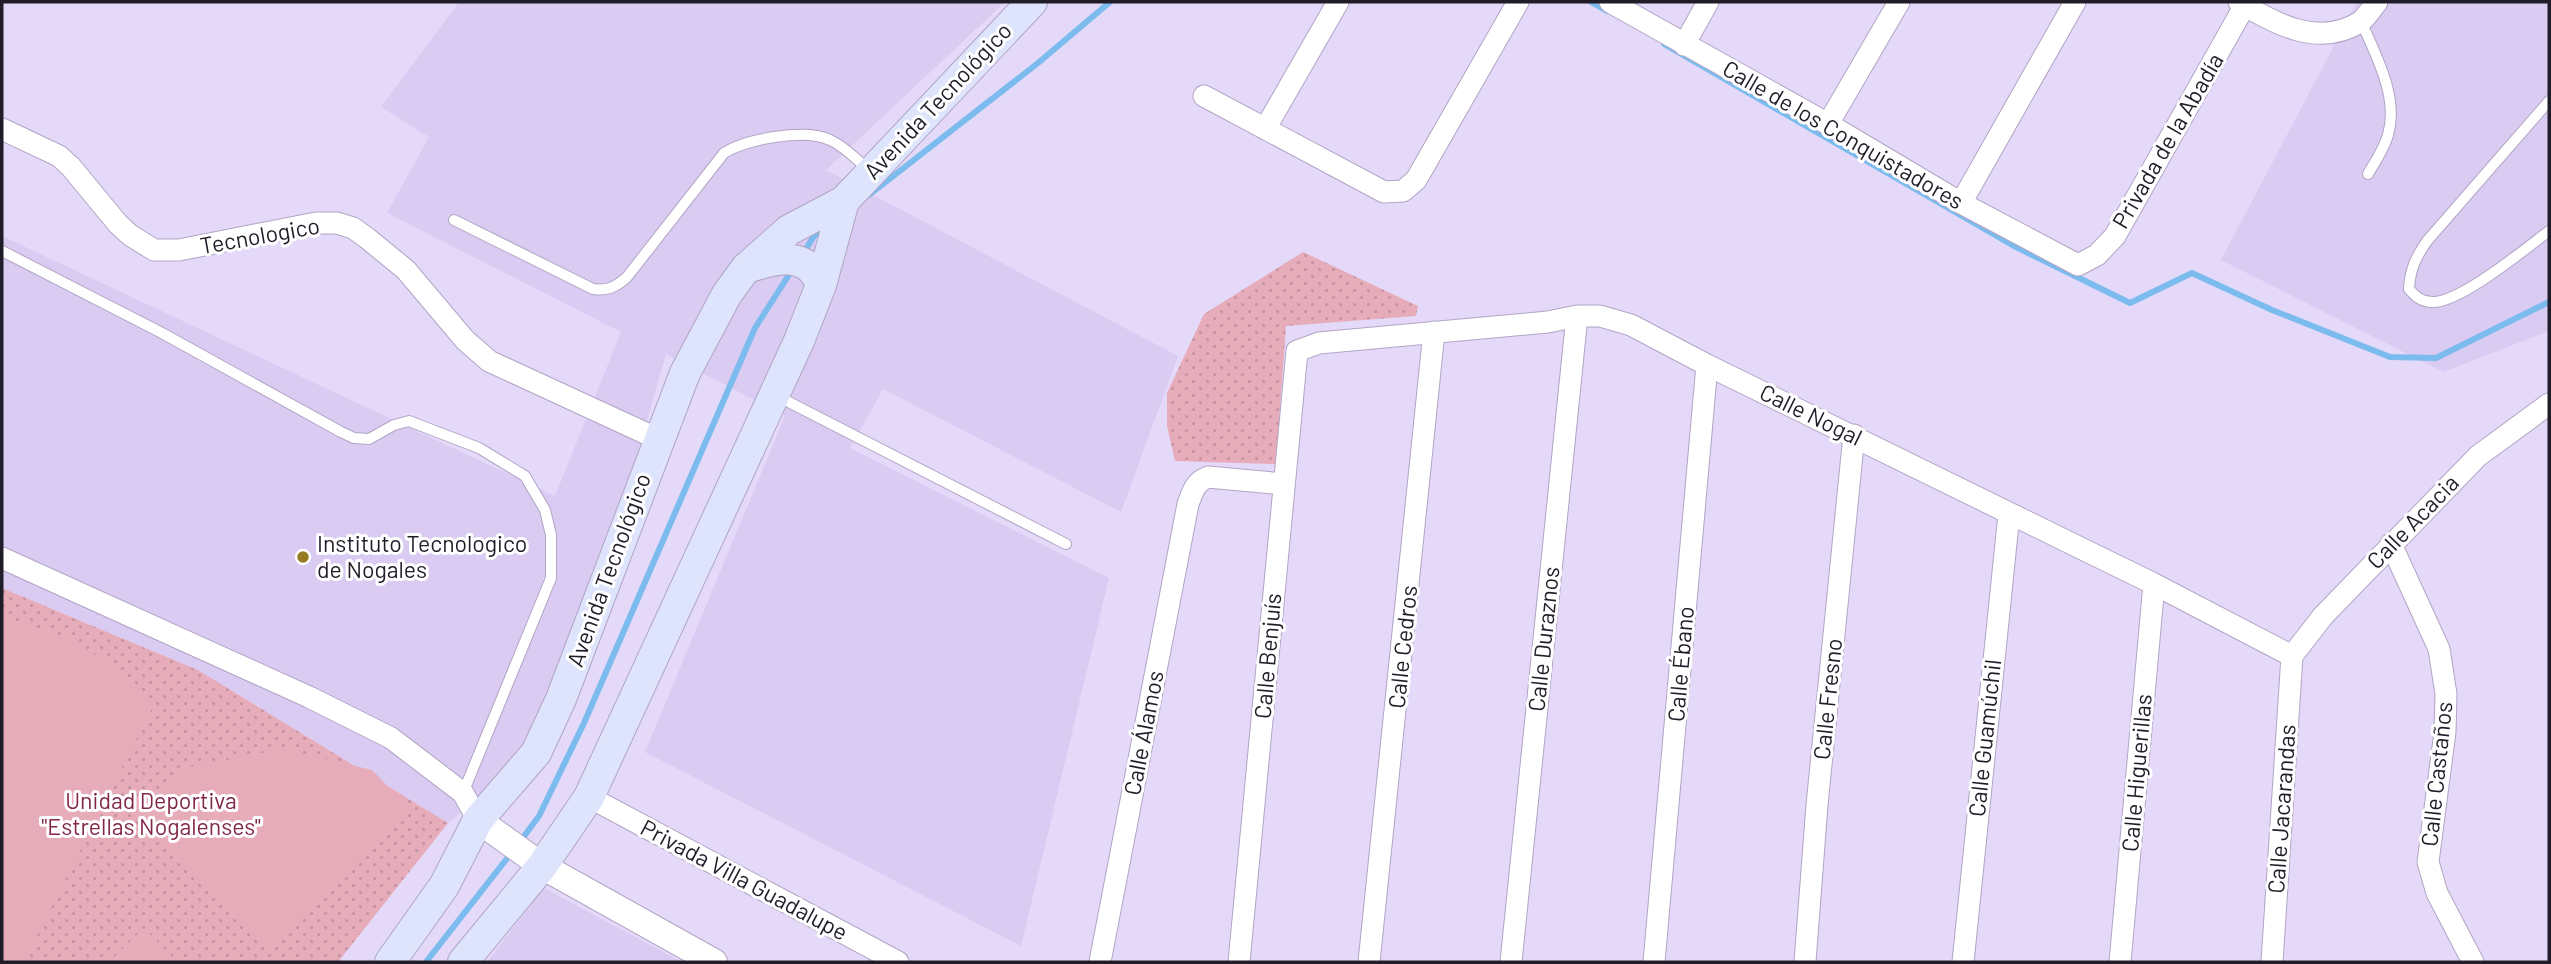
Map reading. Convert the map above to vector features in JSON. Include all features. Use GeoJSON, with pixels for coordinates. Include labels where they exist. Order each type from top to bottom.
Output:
{"type":"FeatureCollection","features":[{"type":"Feature","properties":{"kind":"main road","name":"Avenida Tecnológico"},"geometry":{"type":"LineString","coordinates":[[390,962],[536,753],[561,699],[685,373],[727,294],[746,268],[789,230],[844,201],[1032,2]]}},
{"type":"Feature","properties":{"kind":"main road","name":"Avenida Tecnológico"},"geometry":{"type":"LineString","coordinates":[[476,958],[538,864],[589,797],[774,394],[821,285],[844,201]]}},
{"type":"Feature","properties":{"kind":"main road"},"geometry":{"type":"LineString","coordinates":[[746,268],[768,261],[799,261],[810,266],[821,285]]}},
{"type":"Feature","properties":{"kind":"street"},"geometry":{"type":"LineString","coordinates":[[1265,129],[1338,2]]}},
{"type":"Feature","properties":{"kind":"street"},"geometry":{"type":"LineString","coordinates":[[1204,96],[1384,192],[1403,191],[1416,180],[1518,2]]}},
{"type":"Feature","properties":{"kind":"street","name":"Calle de los Conquistadores"},"geometry":{"type":"LineString","coordinates":[[1610,2],[1828,124],[1961,203],[2078,265]]}},
{"type":"Feature","properties":{"kind":"street"},"geometry":{"type":"LineString","coordinates":[[1684,45],[1708,2]]}},
{"type":"Feature","properties":{"kind":"street"},"geometry":{"type":"LineString","coordinates":[[1828,124],[1899,2]]}},
{"type":"Feature","properties":{"kind":"street"},"geometry":{"type":"LineString","coordinates":[[1961,203],[2075,2]]}},
{"type":"Feature","properties":{"kind":"street"},"geometry":{"type":"LineString","coordinates":[[2242,4],[2299,33],[2333,34],[2361,22],[2377,2]]}},
{"type":"Feature","properties":{"kind":"street","name":"Privada de la Abadía"},"geometry":{"type":"LineString","coordinates":[[2078,265],[2097,255],[2115,236],[2242,4]]}},
{"type":"Feature","properties":{"kind":"street","name":"Tecnologico"},"geometry":{"type":"LineString","coordinates":[[2,129],[59,156],[118,224],[130,235],[155,250],[179,250],[316,223],[337,223],[353,228],[406,270],[465,340],[489,361],[658,439]]}},
{"type":"Feature","properties":{"kind":"street","name":"Calle Nogal"},"geometry":{"type":"LineString","coordinates":[[1297,351],[1319,343],[1548,322],[1577,316],[1600,316],[1631,325],[1707,365],[2154,584],[2292,656]]}},
{"type":"Feature","properties":{"kind":"street","name":"Calle Duraznos"},"geometry":{"type":"LineString","coordinates":[[1511,962],[1577,316]]}},
{"type":"Feature","properties":{"kind":"street","name":"Calle Cedros"},"geometry":{"type":"LineString","coordinates":[[1369,962],[1434,332]]}},
{"type":"Feature","properties":{"kind":"street","name":"Calle Benjuís"},"geometry":{"type":"LineString","coordinates":[[1239,962],[1297,351]]}},
{"type":"Feature","properties":{"kind":"street","name":"Calle Ébano"},"geometry":{"type":"LineString","coordinates":[[1654,962],[1707,365]]}},
{"type":"Feature","properties":{"kind":"street","name":"Calle Acacia"},"geometry":{"type":"LineString","coordinates":[[2292,656],[2323,616],[2478,456],[2549,404]]}},
{"type":"Feature","properties":{"kind":"street","name":"Calle Fresno"},"geometry":{"type":"LineString","coordinates":[[1805,962],[1817,805],[1854,435]]}},
{"type":"Feature","properties":{"kind":"street","name":"Calle Álamos"},"geometry":{"type":"LineString","coordinates":[[1100,962],[1188,504],[1194,488],[1208,477],[1284,484]]}},
{"type":"Feature","properties":{"kind":"street","name":"Calle Guamúchil"},"geometry":{"type":"LineString","coordinates":[[1963,962],[2010,514]]}},
{"type":"Feature","properties":{"kind":"street","name":"Calle Castaños"},"geometry":{"type":"LineString","coordinates":[[2391,544],[2439,649],[2446,694],[2445,732],[2428,862],[2437,893],[2473,962]]}},
{"type":"Feature","properties":{"kind":"street"},"geometry":{"type":"LineString","coordinates":[[2,558],[310,697],[391,738],[463,793],[484,825],[538,864],[715,962]]}},
{"type":"Feature","properties":{"kind":"street","name":"Calle Higuerillas"},"geometry":{"type":"LineString","coordinates":[[2120,962],[2154,584]]}},
{"type":"Feature","properties":{"kind":"street","name":"Calle Jacarandas"},"geometry":{"type":"LineString","coordinates":[[2272,962],[2292,656]]}},
{"type":"Feature","properties":{"kind":"street","name":"Privada Villa Guadalupe"},"geometry":{"type":"LineString","coordinates":[[589,797],[898,962]]}},
{"type":"Feature","properties":{"kind":"lane"},"geometry":{"type":"LineString","coordinates":[[2361,22],[2388,88],[2391,117],[2388,137],[2368,174]]}},
{"type":"Feature","properties":{"kind":"lane"},"geometry":{"type":"LineString","coordinates":[[2549,101],[2427,241],[2415,259],[2409,289],[2416,298],[2432,302],[2454,296],[2549,231]]}},
{"type":"Feature","properties":{"kind":"lane"},"geometry":{"type":"LineString","coordinates":[[454,220],[582,284],[602,290],[618,285],[627,277],[724,153],[744,143],[799,136],[830,139],[871,172]]}},
{"type":"Feature","properties":{"kind":"lane"},"geometry":{"type":"LineString","coordinates":[[2,251],[162,332],[354,438],[369,439],[394,425],[408,421],[479,448],[526,476],[545,510],[551,535],[551,578],[463,793]]}},
{"type":"Feature","properties":{"kind":"lane"},"geometry":{"type":"LineString","coordinates":[[774,394],[1066,544]]}},
{"type":"Feature","properties":{"kind":"shaded area"},"geometry":{"type":"Polygon","coordinates":[[[459,2],[1005,2],[826,170],[1178,356],[1121,512],[883,389],[850,448],[1109,578],[1021,946],[645,752],[785,416],[666,354],[617,525],[515,768],[448,823],[198,670],[2,588],[2,236],[555,496],[621,332],[387,213],[429,137],[381,107],[459,2]]]}},
{"type":"Feature","properties":{"kind":"shaded area"},"geometry":{"type":"Polygon","coordinates":[[[2357,2],[2549,2],[2549,331],[2443,372],[2221,260],[2357,2]]]}},
{"type":"Feature","properties":{"kind":"shaded area"},"geometry":{"type":"Polygon","coordinates":[[[544,888],[682,962],[487,962],[544,888]]]}},
{"type":"Feature","properties":{"kind":"green space"},"geometry":{"type":"Polygon","coordinates":[[[1303,252],[1418,306],[1416,316],[1286,326],[1276,464],[1175,461],[1167,426],[1167,393],[1204,314],[1303,252]]]}},
{"type":"Feature","properties":{"kind":"green space","name":"Unidad Deportiva \"Estrellas Nogalenses\""},"geometry":{"type":"Polygon","coordinates":[[[2,588],[198,670],[448,823],[338,962],[2,962],[2,588]]]}},
{"type":"Feature","properties":{"kind":"green space"},"geometry":{"type":"Polygon","coordinates":[[[2,617],[74,640],[117,670],[152,708],[24,962],[2,962],[2,617]]]}},
{"type":"Feature","properties":{"kind":"green space"},"geometry":{"type":"Polygon","coordinates":[[[283,749],[372,770],[409,808],[270,953],[134,809],[190,767],[283,749]]]}},
{"type":"Feature","properties":{"kind":"green space"},"geometry":{"type":"Polygon","coordinates":[[[144,928],[177,962],[109,962],[144,928]]]}},
{"type":"Feature","properties":{"kind":"waterway"},"geometry":{"type":"LineString","coordinates":[[869,195],[1038,63],[1110,2]]}},
{"type":"Feature","properties":{"kind":"waterway"},"geometry":{"type":"LineString","coordinates":[[1591,2],[1607,11]]}},
{"type":"Feature","properties":{"kind":"waterway"},"geometry":{"type":"LineString","coordinates":[[1664,44],[2014,246],[2130,303],[2192,273],[2272,310],[2390,357],[2436,358],[2549,302]]}},
{"type":"Feature","properties":{"kind":"waterway"},"geometry":{"type":"LineString","coordinates":[[802,255],[814,236],[826,227]]}},
{"type":"Feature","properties":{"kind":"waterway"},"geometry":{"type":"LineString","coordinates":[[519,843],[539,816],[584,723],[755,328],[792,270]]}},
{"type":"Feature","properties":{"kind":"waterway"},"geometry":{"type":"LineString","coordinates":[[426,962],[512,852]]}},
{"type":"Feature","properties":{"kind":"place","name":"Instituto Tecnologico de Nogales"},"geometry":{"type":"Point","coordinates":[303,557]}}]}
